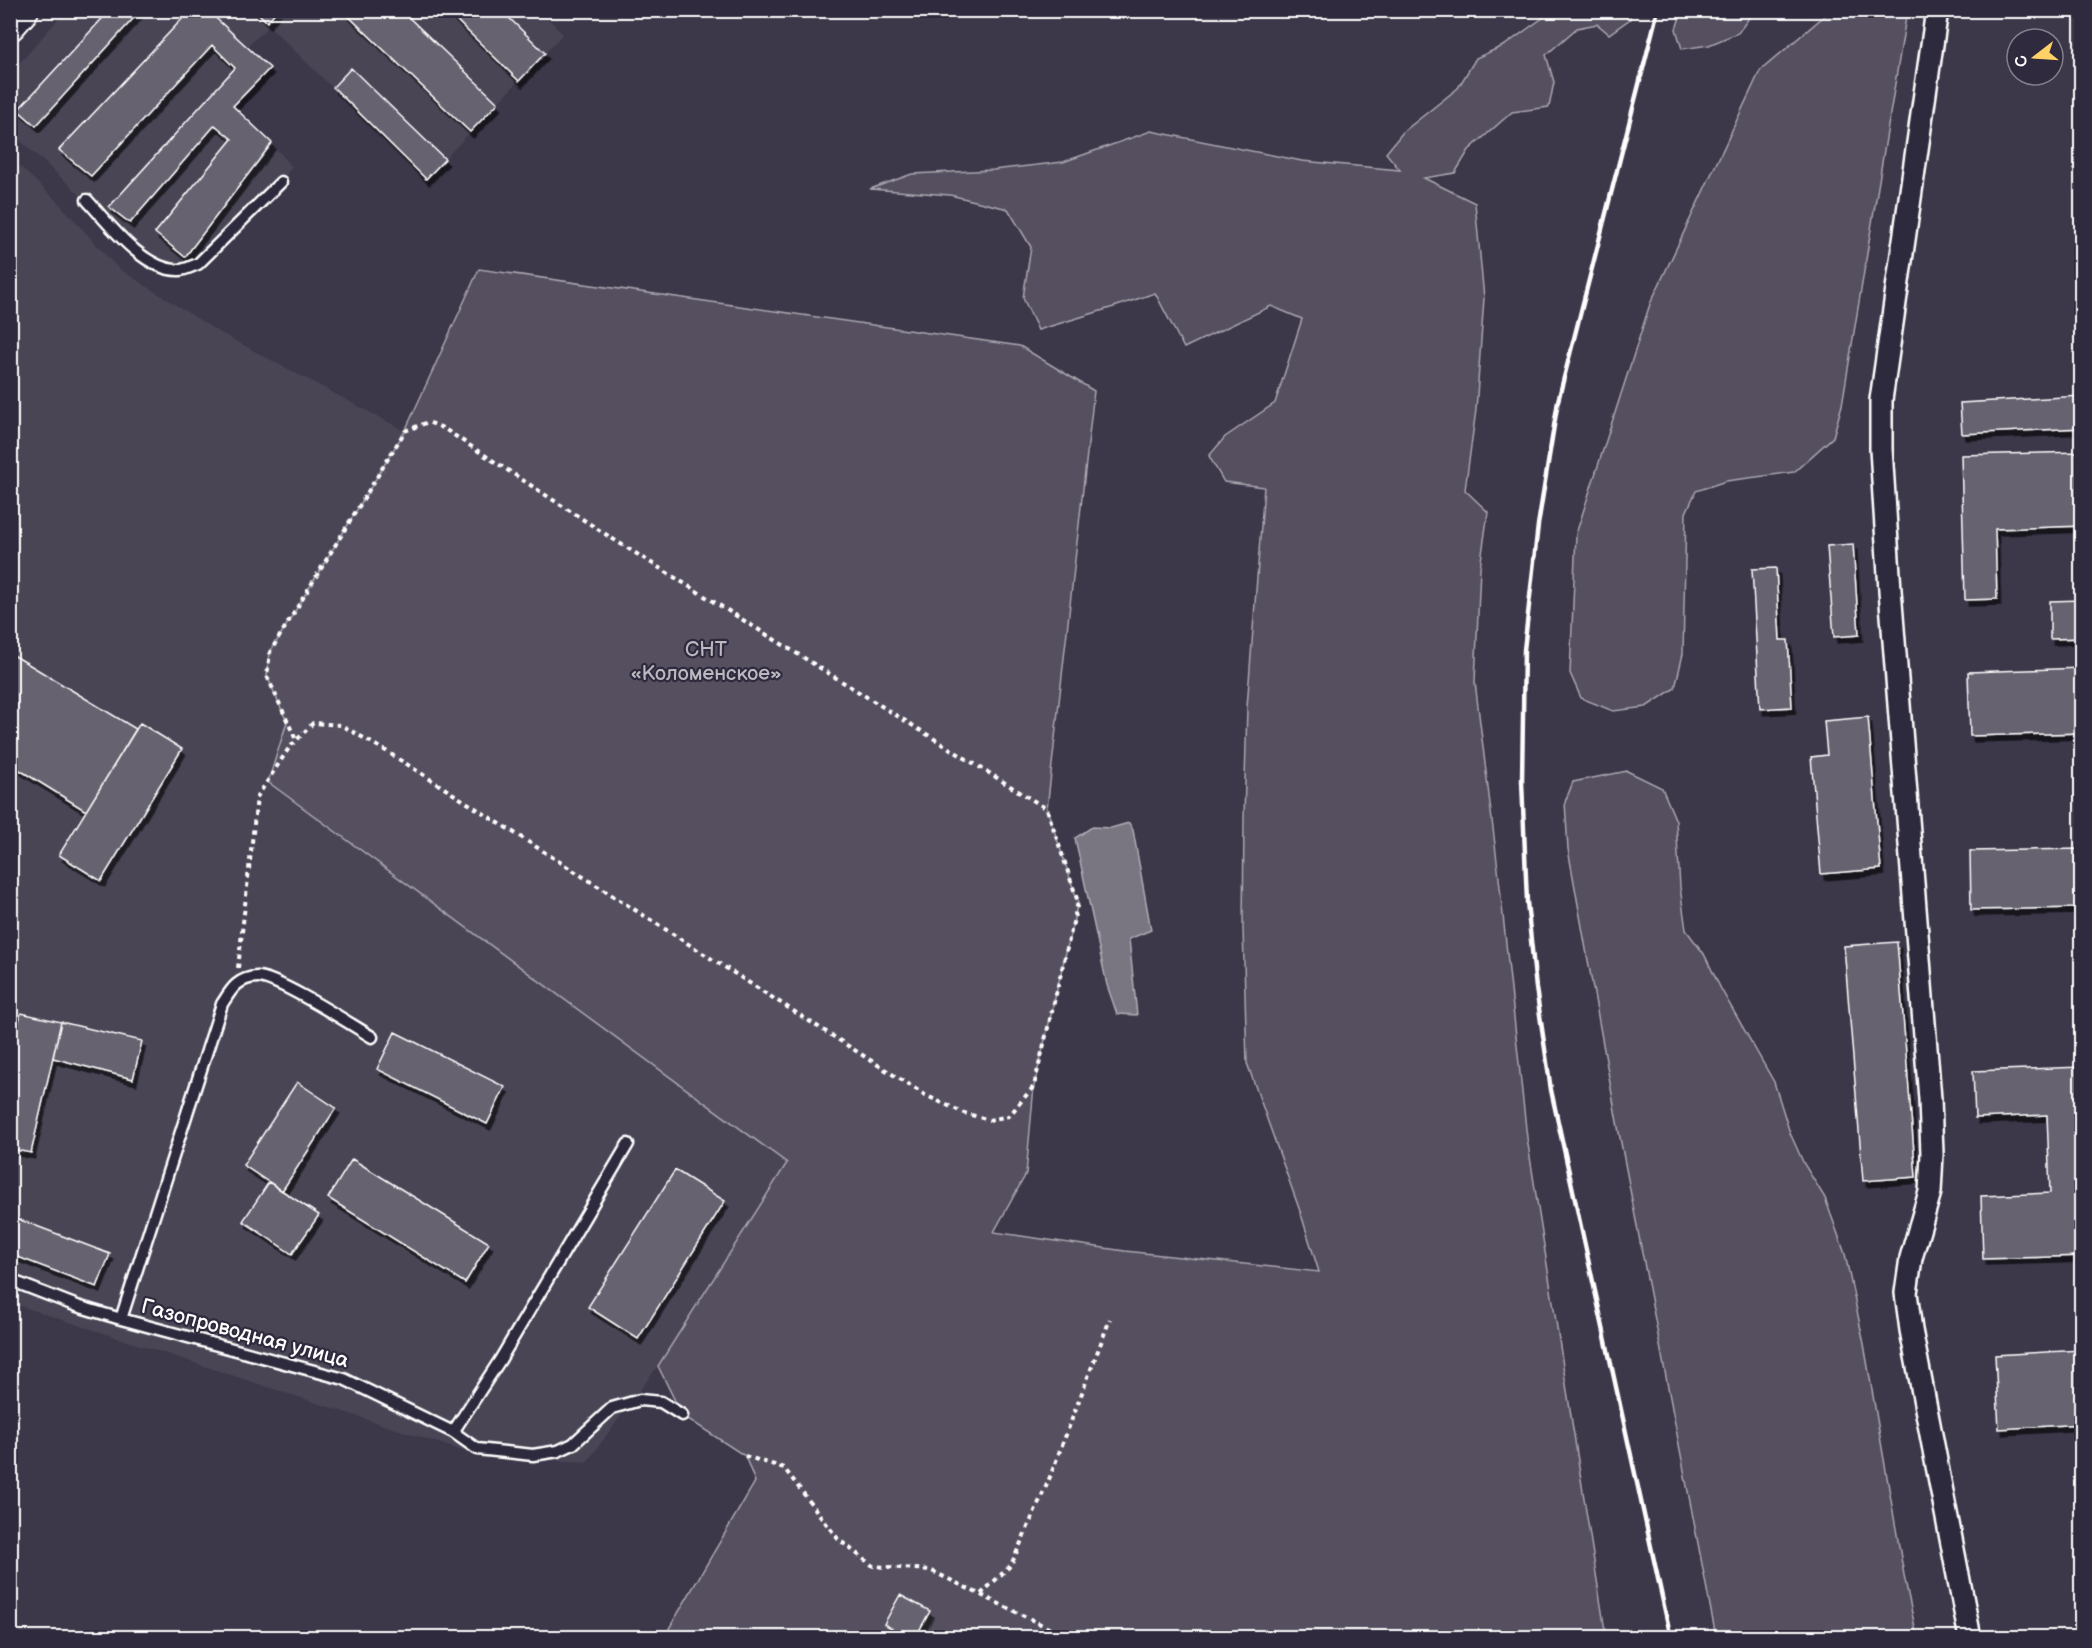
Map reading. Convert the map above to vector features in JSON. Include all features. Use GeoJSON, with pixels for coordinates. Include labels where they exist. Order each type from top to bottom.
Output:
{"type":"FeatureCollection","features":[{"type":"Feature","properties":{"kind":"main road"},"geometry":{"type":"LineString","coordinates":[[10,25],[23,10]]}},
{"type":"Feature","properties":{"kind":"street"},"geometry":{"type":"LineString","coordinates":[[1937,10],[1881,400],[1881,449],[1931,1132],[1930,1192],[1911,1258],[1905,1293],[1970,1638]]}},
{"type":"Feature","properties":{"kind":"lane"},"geometry":{"type":"LineString","coordinates":[[87,200],[138,254],[159,267],[181,270],[198,264],[211,253],[281,182]]}},
{"type":"Feature","properties":{"kind":"lane"},"geometry":{"type":"LineString","coordinates":[[121,1319],[222,1004],[235,984],[258,977],[290,989],[372,1037]]}},
{"type":"Feature","properties":{"kind":"lane"},"geometry":{"type":"LineString","coordinates":[[453,1432],[500,1360],[628,1144]]}},
{"type":"Feature","properties":{"kind":"lane","name":"Газопроводная улица"},"geometry":{"type":"LineString","coordinates":[[10,1280],[77,1306],[344,1379],[453,1432],[477,1449],[532,1455],[558,1451],[573,1444],[612,1408],[640,1400],[661,1402],[682,1415]]}},
{"type":"Feature","properties":{"kind":"path"},"geometry":{"type":"LineString","coordinates":[[235,984],[257,797],[289,748],[313,723],[341,725],[386,751],[925,1095],[964,1113],[989,1120],[1009,1116],[1034,1086],[1078,902],[1047,809],[616,541],[443,428],[428,422],[405,431],[270,652],[267,676],[296,740]]}},
{"type":"Feature","properties":{"kind":"path"},"geometry":{"type":"LineString","coordinates":[[981,1594],[1011,1565],[1048,1482],[1110,1319]]}},
{"type":"Feature","properties":{"kind":"path"},"geometry":{"type":"LineString","coordinates":[[745,1456],[784,1468],[838,1539],[873,1566],[930,1570],[1069,1638]]}},
{"type":"Feature","properties":{"kind":"shaded area"},"geometry":{"type":"Polygon","coordinates":[[[540,10],[563,34],[426,179],[269,26],[247,47],[270,68],[233,106],[272,143],[292,167],[281,182],[198,264],[159,267],[11,132],[11,73],[65,11],[540,10]]]}},
{"type":"Feature","properties":{"kind":"shaded area"},"geometry":{"type":"Polygon","coordinates":[[[10,157],[57,201],[118,268],[217,331],[405,431],[270,652],[267,676],[288,722],[269,782],[787,1163],[658,1366],[587,1462],[481,1457],[11,1303],[10,157]]]}},
{"type":"Feature","properties":{"kind":"shaded area"},"geometry":{"type":"Polygon","coordinates":[[[1129,823],[1133,830],[1151,930],[1129,939],[1137,1015],[1117,1014],[1107,985],[1075,838],[1092,827],[1111,828],[1129,823]]]}},
{"type":"Feature","properties":{"kind":"green space","name":"СНТ «Коломенское»"},"geometry":{"type":"Polygon","coordinates":[[[1548,11],[1631,11],[1630,19],[1609,34],[1597,24],[1577,28],[1546,55],[1554,82],[1549,107],[1512,112],[1469,150],[1455,173],[1424,178],[1475,203],[1484,298],[1476,410],[1465,490],[1488,512],[1480,568],[1475,682],[1527,1138],[1606,1637],[664,1637],[755,1482],[745,1456],[682,1415],[658,1366],[787,1163],[268,782],[287,722],[267,676],[270,652],[405,431],[479,269],[1020,346],[1094,391],[1047,809],[1078,902],[1034,1086],[1026,1174],[994,1232],[1125,1251],[1319,1272],[1300,1211],[1247,1063],[1243,929],[1247,707],[1264,487],[1224,482],[1209,456],[1225,437],[1275,403],[1302,319],[1271,306],[1184,348],[1155,293],[1038,330],[1023,298],[1031,247],[1008,209],[950,195],[870,189],[912,174],[993,170],[1063,162],[1151,131],[1302,161],[1400,170],[1386,153],[1403,132],[1458,88],[1476,58],[1505,45],[1544,17],[1548,11]]]}},
{"type":"Feature","properties":{"kind":"green space"},"geometry":{"type":"Polygon","coordinates":[[[1830,11],[1907,11],[1842,405],[1833,437],[1794,472],[1726,481],[1696,491],[1686,513],[1683,654],[1675,688],[1646,707],[1613,711],[1581,698],[1570,673],[1576,534],[1650,304],[1760,71],[1830,11]]]}},
{"type":"Feature","properties":{"kind":"green space"},"geometry":{"type":"Polygon","coordinates":[[[1694,13],[1752,14],[1738,33],[1709,45],[1682,49],[1676,29],[1680,17],[1694,13]]]}},
{"type":"Feature","properties":{"kind":"green space"},"geometry":{"type":"Polygon","coordinates":[[[1627,771],[1662,788],[1676,821],[1680,887],[1686,930],[1704,954],[1721,989],[1774,1082],[1790,1133],[1804,1164],[1825,1198],[1845,1254],[1864,1344],[1917,1637],[1716,1637],[1617,1122],[1568,849],[1565,802],[1573,782],[1627,771]]]}},
{"type":"Feature","properties":{"kind":"building"},"geometry":{"type":"Polygon","coordinates":[[[110,10],[141,10],[36,126],[18,110],[110,10]]]}},
{"type":"Feature","properties":{"kind":"building"},"geometry":{"type":"Polygon","coordinates":[[[175,10],[207,10],[270,68],[233,106],[272,143],[185,257],[155,233],[232,139],[215,125],[130,223],[109,207],[235,68],[212,45],[91,176],[59,150],[183,18],[175,10]]]}},
{"type":"Feature","properties":{"kind":"building"},"geometry":{"type":"Polygon","coordinates":[[[255,10],[277,10],[267,22],[255,10]]]}},
{"type":"Feature","properties":{"kind":"building"},"geometry":{"type":"Polygon","coordinates":[[[342,10],[401,10],[498,103],[470,132],[342,10]]]}},
{"type":"Feature","properties":{"kind":"building"},"geometry":{"type":"Polygon","coordinates":[[[446,10],[501,10],[545,53],[519,81],[446,10]]]}},
{"type":"Feature","properties":{"kind":"building"},"geometry":{"type":"Polygon","coordinates":[[[351,68],[445,159],[426,179],[333,87],[351,68]]]}},
{"type":"Feature","properties":{"kind":"building"},"geometry":{"type":"Polygon","coordinates":[[[2082,396],[2082,428],[1962,434],[1960,403],[2082,396]]]}},
{"type":"Feature","properties":{"kind":"building"},"geometry":{"type":"Polygon","coordinates":[[[2082,452],[2082,526],[1995,529],[1997,599],[1965,600],[1961,455],[2082,452]]]}},
{"type":"Feature","properties":{"kind":"building"},"geometry":{"type":"Polygon","coordinates":[[[1853,544],[1859,635],[1834,637],[1827,546],[1853,544]]]}},
{"type":"Feature","properties":{"kind":"building"},"geometry":{"type":"Polygon","coordinates":[[[1776,568],[1780,640],[1788,640],[1792,707],[1760,709],[1752,569],[1776,568]]]}},
{"type":"Feature","properties":{"kind":"building"},"geometry":{"type":"Polygon","coordinates":[[[2082,600],[2082,638],[2050,639],[2050,601],[2082,600]]]}},
{"type":"Feature","properties":{"kind":"building"},"geometry":{"type":"Polygon","coordinates":[[[10,653],[136,729],[86,811],[10,764],[10,653]]]}},
{"type":"Feature","properties":{"kind":"building"},"geometry":{"type":"Polygon","coordinates":[[[2082,668],[2082,733],[1970,736],[1968,672],[2082,668]]]}},
{"type":"Feature","properties":{"kind":"building"},"geometry":{"type":"Polygon","coordinates":[[[1868,717],[1881,869],[1821,874],[1811,757],[1827,755],[1824,721],[1868,717]]]}},
{"type":"Feature","properties":{"kind":"building"},"geometry":{"type":"Polygon","coordinates":[[[140,723],[182,749],[101,881],[59,855],[140,723]]]}},
{"type":"Feature","properties":{"kind":"building"},"geometry":{"type":"Polygon","coordinates":[[[2082,849],[2082,908],[1971,910],[1970,851],[2082,849]]]}},
{"type":"Feature","properties":{"kind":"building"},"geometry":{"type":"Polygon","coordinates":[[[1897,942],[1916,1177],[1863,1181],[1844,946],[1897,942]]]}},
{"type":"Feature","properties":{"kind":"building"},"geometry":{"type":"Polygon","coordinates":[[[21,1013],[61,1022],[31,1153],[10,1149],[10,1057],[21,1013]]]}},
{"type":"Feature","properties":{"kind":"building"},"geometry":{"type":"Polygon","coordinates":[[[61,1022],[142,1041],[133,1079],[53,1058],[61,1022]]]}},
{"type":"Feature","properties":{"kind":"building"},"geometry":{"type":"Polygon","coordinates":[[[395,1032],[505,1087],[487,1124],[377,1069],[395,1032]]]}},
{"type":"Feature","properties":{"kind":"building"},"geometry":{"type":"Polygon","coordinates":[[[2082,1067],[2082,1256],[1983,1259],[1981,1196],[2050,1193],[2047,1115],[1975,1118],[1973,1071],[2082,1067]]]}},
{"type":"Feature","properties":{"kind":"building"},"geometry":{"type":"Polygon","coordinates":[[[297,1082],[336,1108],[282,1191],[243,1165],[297,1082]]]}},
{"type":"Feature","properties":{"kind":"building"},"geometry":{"type":"Polygon","coordinates":[[[352,1159],[489,1243],[465,1283],[328,1198],[352,1159]]]}},
{"type":"Feature","properties":{"kind":"building"},"geometry":{"type":"Polygon","coordinates":[[[675,1170],[725,1201],[638,1339],[588,1307],[675,1170]]]}},
{"type":"Feature","properties":{"kind":"building"},"geometry":{"type":"Polygon","coordinates":[[[269,1182],[319,1215],[292,1254],[243,1221],[269,1182]]]}},
{"type":"Feature","properties":{"kind":"building"},"geometry":{"type":"Polygon","coordinates":[[[10,1216],[110,1254],[97,1287],[10,1254],[10,1216]]]}},
{"type":"Feature","properties":{"kind":"building"},"geometry":{"type":"Polygon","coordinates":[[[2082,1350],[2082,1424],[1999,1429],[1995,1355],[2082,1350]]]}},
{"type":"Feature","properties":{"kind":"building"},"geometry":{"type":"Polygon","coordinates":[[[900,1595],[930,1611],[915,1638],[909,1638],[884,1624],[900,1595]]]}},
{"type":"Feature","properties":{"kind":"railway"},"geometry":{"type":"LineString","coordinates":[[1658,10],[1558,401],[1538,525],[1524,650],[1522,781],[1527,902],[1536,988],[1551,1090],[1671,1638]]}}]}
